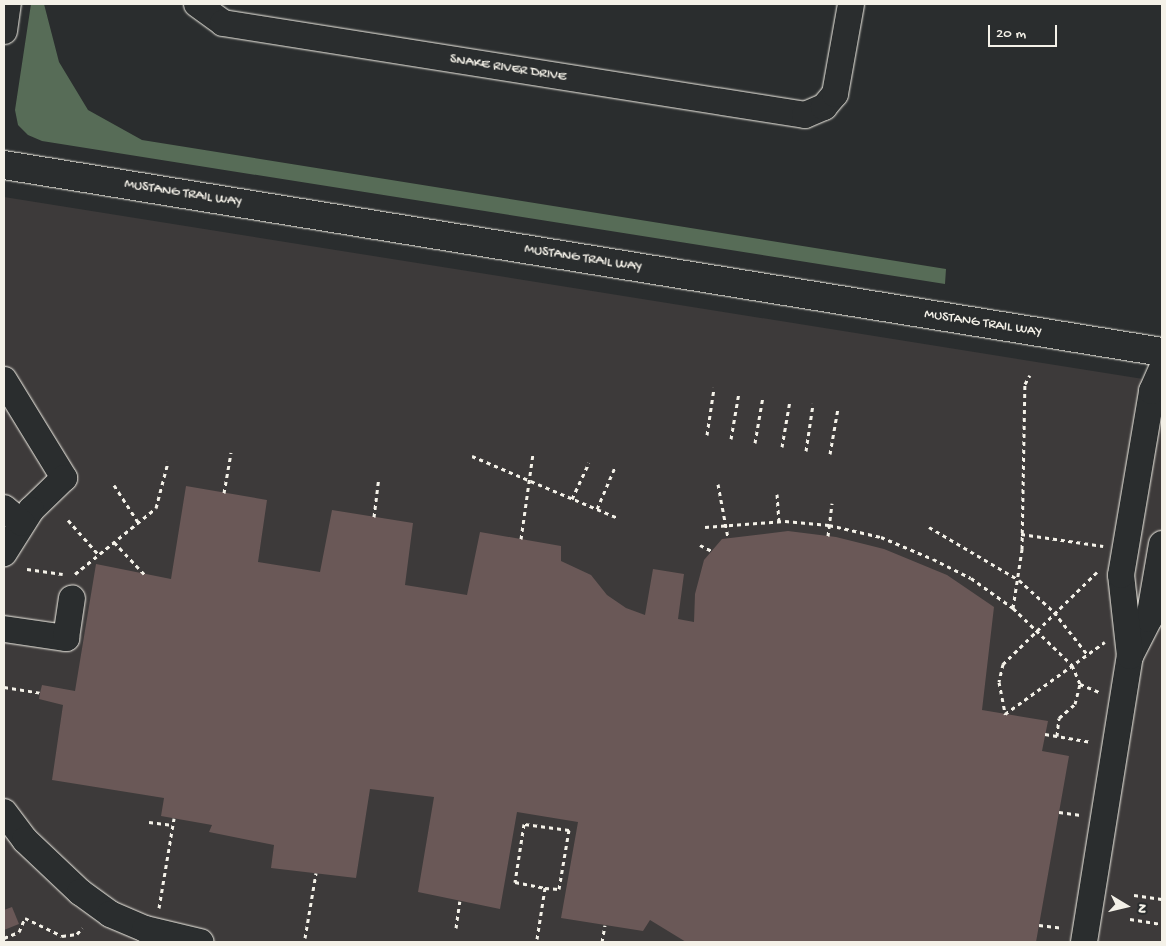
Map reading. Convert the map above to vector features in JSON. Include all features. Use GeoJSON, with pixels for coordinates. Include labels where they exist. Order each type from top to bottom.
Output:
{"type":"FeatureCollection","features":[{"type":"Feature","properties":{"kind":"main road","name":"MUSTANG TRAIL WAY"},"geometry":{"type":"LineString","coordinates":[[4,165],[1162,352]]}},
{"type":"Feature","properties":{"kind":"street"},"geometry":{"type":"LineString","coordinates":[[4,31],[8,4]]}},
{"type":"Feature","properties":{"kind":"street","name":"SNAKE RIVER DRIVE"},"geometry":{"type":"LineString","coordinates":[[197,4],[223,23],[794,115],[815,112],[824,107],[839,86],[851,4]]}},
{"type":"Feature","properties":{"kind":"street"},"geometry":{"type":"LineString","coordinates":[[1130,656],[1121,575],[1152,391],[1162,369]]}},
{"type":"Feature","properties":{"kind":"street"},"geometry":{"type":"LineString","coordinates":[[4,380],[64,478],[13,515],[4,553]]}},
{"type":"Feature","properties":{"kind":"street"},"geometry":{"type":"LineString","coordinates":[[1075,935],[1130,656],[1149,619],[1162,544]]}},
{"type":"Feature","properties":{"kind":"street"},"geometry":{"type":"LineString","coordinates":[[4,629],[66,638],[76,583]]}},
{"type":"Feature","properties":{"kind":"street"},"geometry":{"type":"LineString","coordinates":[[4,812],[25,840],[59,873],[110,914],[145,929],[200,942]]}},
{"type":"Feature","properties":{"kind":"path"},"geometry":{"type":"LineString","coordinates":[[1013,608],[1019,580],[1025,384],[1030,375]]}},
{"type":"Feature","properties":{"kind":"path"},"geometry":{"type":"LineString","coordinates":[[707,435],[714,388]]}},
{"type":"Feature","properties":{"kind":"path"},"geometry":{"type":"LineString","coordinates":[[731,439],[739,392]]}},
{"type":"Feature","properties":{"kind":"path"},"geometry":{"type":"LineString","coordinates":[[755,443],[763,396]]}},
{"type":"Feature","properties":{"kind":"path"},"geometry":{"type":"LineString","coordinates":[[782,447],[790,400]]}},
{"type":"Feature","properties":{"kind":"path"},"geometry":{"type":"LineString","coordinates":[[806,451],[813,404]]}},
{"type":"Feature","properties":{"kind":"path"},"geometry":{"type":"LineString","coordinates":[[830,454],[838,408]]}},
{"type":"Feature","properties":{"kind":"path"},"geometry":{"type":"LineString","coordinates":[[224,493],[231,454]]}},
{"type":"Feature","properties":{"kind":"path"},"geometry":{"type":"LineString","coordinates":[[521,540],[533,454]]}},
{"type":"Feature","properties":{"kind":"path"},"geometry":{"type":"LineString","coordinates":[[472,456],[618,518]]}},
{"type":"Feature","properties":{"kind":"path"},"geometry":{"type":"LineString","coordinates":[[27,569],[76,583],[99,554],[156,508],[168,462]]}},
{"type":"Feature","properties":{"kind":"path"},"geometry":{"type":"LineString","coordinates":[[572,499],[588,463]]}},
{"type":"Feature","properties":{"kind":"path"},"geometry":{"type":"LineString","coordinates":[[597,509],[615,467]]}},
{"type":"Feature","properties":{"kind":"path"},"geometry":{"type":"LineString","coordinates":[[374,516],[379,479]]}},
{"type":"Feature","properties":{"kind":"path"},"geometry":{"type":"LineString","coordinates":[[718,484],[728,538]]}},
{"type":"Feature","properties":{"kind":"path"},"geometry":{"type":"LineString","coordinates":[[114,485],[138,522]]}},
{"type":"Feature","properties":{"kind":"path"},"geometry":{"type":"LineString","coordinates":[[777,494],[779,522]]}},
{"type":"Feature","properties":{"kind":"path"},"geometry":{"type":"LineString","coordinates":[[828,536],[832,503]]}},
{"type":"Feature","properties":{"kind":"path"},"geometry":{"type":"LineString","coordinates":[[68,520],[99,554]]}},
{"type":"Feature","properties":{"kind":"path"},"geometry":{"type":"LineString","coordinates":[[705,526],[779,522],[829,525],[881,538],[933,558],[1013,608],[1037,628],[1072,665],[1080,684],[1075,704],[1059,718],[1056,736]]}},
{"type":"Feature","properties":{"kind":"path"},"geometry":{"type":"LineString","coordinates":[[929,527],[1019,580],[1054,612],[1087,654]]}},
{"type":"Feature","properties":{"kind":"path"},"geometry":{"type":"LineString","coordinates":[[1021,534],[1106,546]]}},
{"type":"Feature","properties":{"kind":"path"},"geometry":{"type":"LineString","coordinates":[[114,542],[144,574]]}},
{"type":"Feature","properties":{"kind":"path"},"geometry":{"type":"LineString","coordinates":[[700,545],[712,551]]}},
{"type":"Feature","properties":{"kind":"path"},"geometry":{"type":"LineString","coordinates":[[1083,584],[1003,664],[999,682],[1005,714],[1113,635]]}},
{"type":"Feature","properties":{"kind":"path"},"geometry":{"type":"LineString","coordinates":[[1080,684],[1104,694]]}},
{"type":"Feature","properties":{"kind":"path"},"geometry":{"type":"LineString","coordinates":[[4,687],[40,692]]}},
{"type":"Feature","properties":{"kind":"path"},"geometry":{"type":"LineString","coordinates":[[1045,734],[1096,742]]}},
{"type":"Feature","properties":{"kind":"path"},"geometry":{"type":"LineString","coordinates":[[1059,812],[1084,816]]}},
{"type":"Feature","properties":{"kind":"path"},"geometry":{"type":"LineString","coordinates":[[158,914],[174,818]]}},
{"type":"Feature","properties":{"kind":"path"},"geometry":{"type":"LineString","coordinates":[[148,822],[172,825]]}},
{"type":"Feature","properties":{"kind":"path"},"geometry":{"type":"LineString","coordinates":[[524,824],[568,830],[559,889],[545,888],[515,882],[524,824]]}},
{"type":"Feature","properties":{"kind":"path"},"geometry":{"type":"LineString","coordinates":[[305,938],[316,873]]}},
{"type":"Feature","properties":{"kind":"path"},"geometry":{"type":"LineString","coordinates":[[537,939],[545,888]]}},
{"type":"Feature","properties":{"kind":"path"},"geometry":{"type":"LineString","coordinates":[[1134,895],[1162,898]]}},
{"type":"Feature","properties":{"kind":"path"},"geometry":{"type":"LineString","coordinates":[[456,928],[460,901]]}},
{"type":"Feature","properties":{"kind":"path"},"geometry":{"type":"LineString","coordinates":[[4,938],[19,932],[25,918],[62,936],[77,934],[82,928]]}},
{"type":"Feature","properties":{"kind":"path"},"geometry":{"type":"LineString","coordinates":[[1130,920],[1160,924]]}},
{"type":"Feature","properties":{"kind":"path"},"geometry":{"type":"LineString","coordinates":[[602,942],[605,925]]}},
{"type":"Feature","properties":{"kind":"path"},"geometry":{"type":"LineString","coordinates":[[1039,925],[1075,935]]}},
{"type":"Feature","properties":{"kind":"shaded area"},"geometry":{"type":"Polygon","coordinates":[[[4,197],[1162,382],[1162,942],[4,942],[4,197]]]}},
{"type":"Feature","properties":{"kind":"green space"},"geometry":{"type":"Polygon","coordinates":[[[31,4],[44,4],[59,62],[88,110],[142,140],[946,269],[945,284],[42,141],[28,135],[18,125],[15,110],[31,4]]]}},
{"type":"Feature","properties":{"kind":"building"},"geometry":{"type":"Polygon","coordinates":[[[186,486],[267,500],[258,562],[320,572],[332,510],[413,523],[405,585],[467,595],[480,532],[561,546],[561,561],[591,575],[607,595],[626,608],[645,615],[653,569],[684,574],[678,619],[694,622],[695,594],[704,560],[722,539],[788,531],[836,537],[884,549],[947,575],[994,607],[982,710],[1048,721],[1042,751],[1069,756],[1036,942],[686,942],[650,920],[643,931],[561,918],[578,822],[517,812],[500,909],[418,892],[434,797],[370,789],[356,878],[271,868],[274,845],[209,832],[212,825],[161,816],[164,798],[52,780],[63,705],[39,699],[40,693],[42,685],[75,691],[96,564],[171,579],[186,486]]]}},
{"type":"Feature","properties":{"kind":"building"},"geometry":{"type":"Polygon","coordinates":[[[12,907],[19,924],[4,930],[4,910],[12,907]]]}}]}
